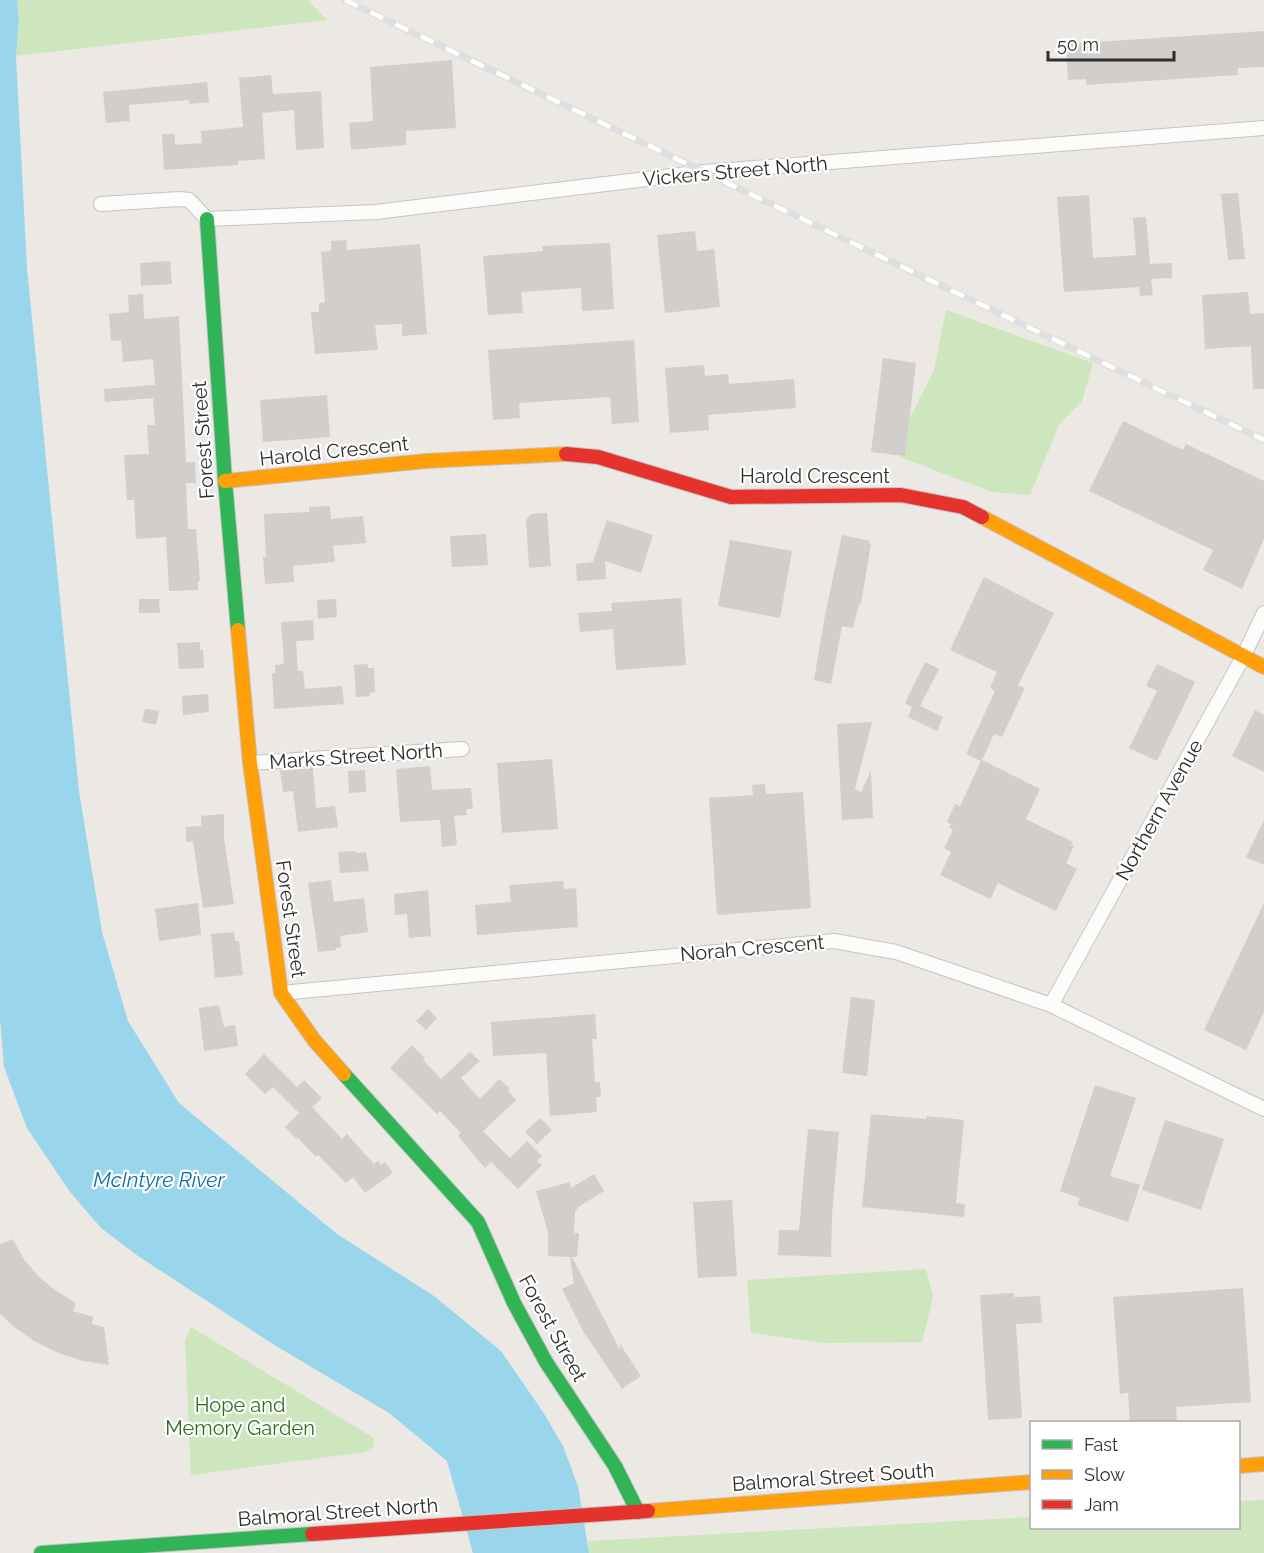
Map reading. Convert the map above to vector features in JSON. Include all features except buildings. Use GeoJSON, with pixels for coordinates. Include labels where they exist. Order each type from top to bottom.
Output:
{"type":"FeatureCollection","features":[{"type":"Feature","properties":{"kind":"street","name":"Vickers Street North"},"geometry":{"type":"LineString","coordinates":[[207,219],[376,212],[704,172],[1264,128]]}},
{"type":"Feature","properties":{"kind":"street"},"geometry":{"type":"LineString","coordinates":[[101,204],[189,200],[207,219]]}},
{"type":"Feature","properties":{"kind":"street","name":"Forest Street"},"geometry":{"type":"LineString","coordinates":[[207,219],[225,481],[250,763],[281,993],[314,1041],[478,1222],[514,1303],[535,1342],[615,1466],[638,1512]]}},
{"type":"Feature","properties":{"kind":"street","name":"Harold Crescent"},"geometry":{"type":"LineString","coordinates":[[225,481],[426,461],[572,454],[598,457],[731,496],[901,495],[963,507],[1264,668]]}},
{"type":"Feature","properties":{"kind":"street","name":"Northern Avenue"},"geometry":{"type":"LineString","coordinates":[[1051,1005],[1243,657],[1264,613]]}},
{"type":"Feature","properties":{"kind":"street","name":"Marks Street North"},"geometry":{"type":"LineString","coordinates":[[250,763],[462,749]]}},
{"type":"Feature","properties":{"kind":"street","name":"Norah Crescent"},"geometry":{"type":"LineString","coordinates":[[281,993],[834,941],[896,952],[1051,1005],[1264,1109]]}},
{"type":"Feature","properties":{"kind":"street"},"geometry":{"type":"LineString","coordinates":[[1240,1466],[1264,1464]]}},
{"type":"Feature","properties":{"kind":"street","name":"Balmoral Street South"},"geometry":{"type":"LineString","coordinates":[[638,1512],[1030,1482]]}},
{"type":"Feature","properties":{"kind":"street","name":"Balmoral Street North"},"geometry":{"type":"LineString","coordinates":[[41,1553],[638,1512]]}},
{"type":"Feature","properties":{"kind":"green space"},"geometry":{"type":"Polygon","coordinates":[[[17,0],[308,0],[327,20],[16,56],[19,17],[17,0]]]}},
{"type":"Feature","properties":{"kind":"green space"},"geometry":{"type":"Polygon","coordinates":[[[946,310],[1093,363],[1082,401],[1059,425],[1030,495],[992,492],[900,457],[898,442],[934,370],[946,310]]]}},
{"type":"Feature","properties":{"kind":"green space"},"geometry":{"type":"Polygon","coordinates":[[[926,1269],[933,1297],[922,1342],[824,1343],[751,1333],[747,1280],[926,1269]]]}},
{"type":"Feature","properties":{"kind":"green space","name":"Hope and Memory Garden"},"geometry":{"type":"Polygon","coordinates":[[[191,1327],[374,1438],[374,1446],[365,1452],[191,1475],[185,1341],[191,1327]]]}},
{"type":"Feature","properties":{"kind":"green space"},"geometry":{"type":"Polygon","coordinates":[[[1264,1500],[1264,1553],[589,1553],[588,1541],[1030,1517],[1030,1529],[1240,1529],[1240,1501],[1264,1500]]]}},
{"type":"Feature","properties":{"kind":"water","name":"McIntyre River"},"geometry":{"type":"Polygon","coordinates":[[[0,0],[17,0],[19,17],[16,56],[27,268],[79,791],[102,932],[128,1021],[179,1103],[337,1234],[434,1296],[501,1351],[543,1412],[563,1446],[578,1486],[589,1553],[473,1553],[447,1461],[389,1413],[276,1346],[138,1256],[101,1228],[70,1192],[27,1128],[4,1067],[0,1019],[0,0]]]}},
{"type":"Feature","properties":{"kind":"railway"},"geometry":{"type":"LineString","coordinates":[[345,0],[1264,440]]}},
{"type":"Feature","properties":{"kind":"traffic: fast"},"geometry":{"type":"LineString","coordinates":[[207,219],[238,630]]}},
{"type":"Feature","properties":{"kind":"traffic: fast"},"geometry":{"type":"LineString","coordinates":[[344,1074],[478,1222],[514,1303],[546,1362],[615,1466],[638,1512]]}},
{"type":"Feature","properties":{"kind":"traffic: fast"},"geometry":{"type":"LineString","coordinates":[[41,1553],[312,1534]]}},
{"type":"Feature","properties":{"kind":"traffic: slow"},"geometry":{"type":"LineString","coordinates":[[225,481],[426,461],[566,454]]}},
{"type":"Feature","properties":{"kind":"traffic: slow"},"geometry":{"type":"LineString","coordinates":[[982,517],[1264,667]]}},
{"type":"Feature","properties":{"kind":"traffic: slow"},"geometry":{"type":"LineString","coordinates":[[238,630],[250,763],[281,993],[314,1040],[344,1074]]}},
{"type":"Feature","properties":{"kind":"traffic: slow"},"geometry":{"type":"LineString","coordinates":[[1240,1466],[1264,1464]]}},
{"type":"Feature","properties":{"kind":"traffic: slow"},"geometry":{"type":"LineString","coordinates":[[648,1511],[1030,1482]]}},
{"type":"Feature","properties":{"kind":"traffic: jam"},"geometry":{"type":"LineString","coordinates":[[566,454],[598,457],[731,497],[901,495],[963,507],[982,517]]}},
{"type":"Feature","properties":{"kind":"traffic: jam"},"geometry":{"type":"LineString","coordinates":[[312,1534],[648,1511]]}}]}
